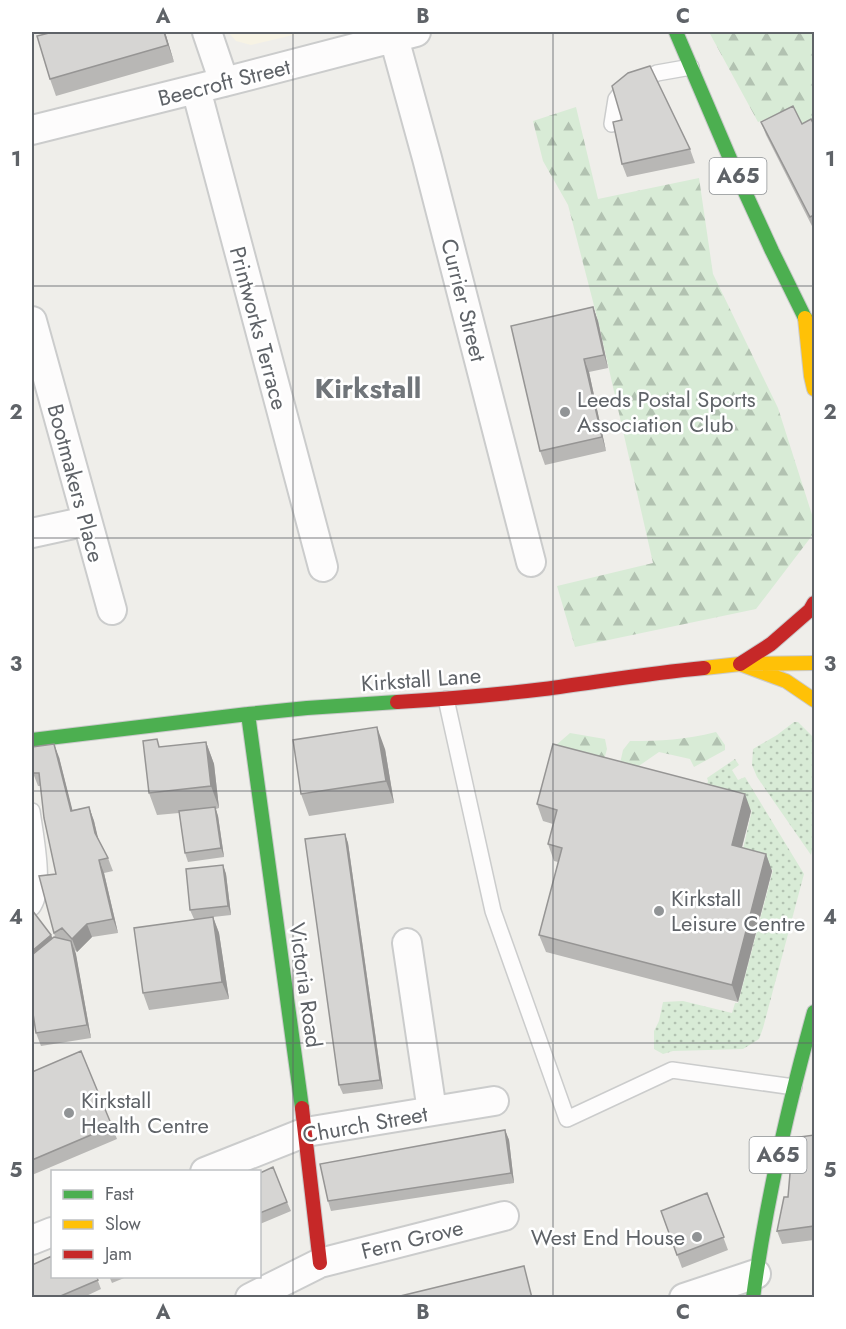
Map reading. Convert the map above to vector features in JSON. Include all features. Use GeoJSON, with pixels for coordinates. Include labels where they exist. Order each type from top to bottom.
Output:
{"type":"FeatureCollection","features":[{"type":"Feature","properties":{"kind":"main road","name":"A65"},"geometry":{"type":"LineString","coordinates":[[676,32],[772,251],[805,318],[814,328]]}},
{"type":"Feature","properties":{"kind":"main road","name":"A65"},"geometry":{"type":"LineString","coordinates":[[805,318],[813,383]]}},
{"type":"Feature","properties":{"kind":"main road"},"geometry":{"type":"LineString","coordinates":[[740,664],[771,644],[810,610],[814,603]]}},
{"type":"Feature","properties":{"kind":"main road","name":"Kirkstall Lane"},"geometry":{"type":"LineString","coordinates":[[32,740],[307,708],[446,699],[542,689],[660,672],[740,664],[814,663]]}},
{"type":"Feature","properties":{"kind":"main road"},"geometry":{"type":"LineString","coordinates":[[740,664],[786,681],[814,700]]}},
{"type":"Feature","properties":{"kind":"main road","name":"Victoria Road"},"geometry":{"type":"LineString","coordinates":[[248,714],[306,1132],[320,1263]]}},
{"type":"Feature","properties":{"kind":"main road","name":"A65"},"geometry":{"type":"LineString","coordinates":[[754,1286],[774,1175],[814,1012]]}},
{"type":"Feature","properties":{"kind":"street"},"geometry":{"type":"LineString","coordinates":[[207,32],[224,82]]}},
{"type":"Feature","properties":{"kind":"street","name":"Beecroft Street"},"geometry":{"type":"LineString","coordinates":[[32,130],[405,35]]}},
{"type":"Feature","properties":{"kind":"street","name":"Currier Street"},"geometry":{"type":"LineString","coordinates":[[405,35],[427,158],[531,562]]}},
{"type":"Feature","properties":{"kind":"street","name":"Printworks Terrace"},"geometry":{"type":"LineString","coordinates":[[196,89],[323,567]]}},
{"type":"Feature","properties":{"kind":"street","name":"Bootmakers Place"},"geometry":{"type":"LineString","coordinates":[[32,321],[112,610]]}},
{"type":"Feature","properties":{"kind":"street"},"geometry":{"type":"LineString","coordinates":[[32,533],[87,522]]}},
{"type":"Feature","properties":{"kind":"street"},"geometry":{"type":"LineString","coordinates":[[407,943],[432,1111]]}},
{"type":"Feature","properties":{"kind":"street","name":"Church Street"},"geometry":{"type":"LineString","coordinates":[[210,1170],[306,1132],[494,1101]]}},
{"type":"Feature","properties":{"kind":"street","name":"Fern Grove"},"geometry":{"type":"LineString","coordinates":[[250,1298],[320,1263],[504,1216]]}},
{"type":"Feature","properties":{"kind":"street"},"geometry":{"type":"LineString","coordinates":[[32,1240],[51,1232]]}},
{"type":"Feature","properties":{"kind":"street"},"geometry":{"type":"LineString","coordinates":[[684,1298],[754,1286]]}},
{"type":"Feature","properties":{"kind":"lane"},"geometry":{"type":"LineString","coordinates":[[612,124],[616,99],[623,90],[657,73],[691,66]]}},
{"type":"Feature","properties":{"kind":"lane"},"geometry":{"type":"LineString","coordinates":[[446,699],[493,911],[567,1119],[672,1070],[794,1087]]}},
{"type":"Feature","properties":{"kind":"lane"},"geometry":{"type":"LineString","coordinates":[[32,812],[40,873],[36,903],[32,908]]}},
{"type":"Feature","properties":{"kind":"shaded area"},"geometry":{"type":"Polygon","coordinates":[[[228,32],[306,32],[251,45],[236,41],[228,32]]]}},
{"type":"Feature","properties":{"kind":"green space"},"geometry":{"type":"Polygon","coordinates":[[[709,32],[814,32],[814,131],[785,112],[758,122],[709,32]]]}},
{"type":"Feature","properties":{"kind":"green space"},"geometry":{"type":"Polygon","coordinates":[[[576,107],[598,199],[699,178],[713,274],[778,408],[814,521],[814,533],[756,609],[575,647],[557,586],[653,563],[598,321],[568,205],[543,161],[533,121],[576,107]]]}},
{"type":"Feature","properties":{"kind":"green space"},"geometry":{"type":"Polygon","coordinates":[[[794,722],[798,722],[814,738],[814,841],[811,855],[757,777],[752,765],[753,749],[794,722]]]}},
{"type":"Feature","properties":{"kind":"green space"},"geometry":{"type":"Polygon","coordinates":[[[716,732],[725,745],[725,750],[694,767],[690,759],[659,752],[633,770],[619,768],[623,750],[630,741],[673,740],[716,732]]]}},
{"type":"Feature","properties":{"kind":"green space"},"geometry":{"type":"Polygon","coordinates":[[[570,733],[605,739],[607,749],[602,767],[555,746],[570,733]]]}},
{"type":"Feature","properties":{"kind":"green space"},"geometry":{"type":"Polygon","coordinates":[[[735,759],[739,765],[732,770],[738,780],[745,777],[804,874],[759,1039],[743,1049],[673,1051],[663,1054],[654,1049],[654,1031],[659,1021],[663,1002],[683,1001],[732,1013],[735,1003],[738,1003],[773,870],[740,862],[752,810],[704,798],[707,778],[735,759]]]}},
{"type":"Feature","properties":{"kind":"building"},"geometry":{"type":"Polygon","coordinates":[[[53,32],[164,32],[168,45],[50,79],[37,36],[53,32]]]}},
{"type":"Feature","properties":{"kind":"building"},"geometry":{"type":"Polygon","coordinates":[[[650,66],[690,149],[622,164],[613,122],[622,120],[612,86],[628,73],[650,66]]]}},
{"type":"Feature","properties":{"kind":"building"},"geometry":{"type":"Polygon","coordinates":[[[793,106],[802,124],[811,119],[814,125],[814,215],[810,217],[761,122],[793,106]]]}},
{"type":"Feature","properties":{"kind":"building","name":"Leeds Postal Sports Association Club"},"geometry":{"type":"Polygon","coordinates":[[[593,307],[604,355],[584,359],[602,437],[540,451],[511,326],[593,307]]]}},
{"type":"Feature","properties":{"kind":"building"},"geometry":{"type":"Polygon","coordinates":[[[377,727],[386,781],[301,794],[293,740],[377,727]]]}},
{"type":"Feature","properties":{"kind":"building"},"geometry":{"type":"Polygon","coordinates":[[[157,739],[159,747],[206,742],[211,786],[149,793],[143,741],[157,739]]]}},
{"type":"Feature","properties":{"kind":"building"},"geometry":{"type":"Polygon","coordinates":[[[54,744],[71,811],[89,807],[95,833],[108,858],[99,860],[113,919],[87,924],[72,939],[62,928],[54,933],[39,876],[56,874],[44,818],[39,773],[33,773],[32,747],[54,744]]]}},
{"type":"Feature","properties":{"kind":"building","name":"Kirkstall Leisure Centre"},"geometry":{"type":"Polygon","coordinates":[[[553,744],[745,794],[732,845],[766,854],[732,985],[539,935],[562,848],[548,844],[557,810],[537,804],[553,744]]]}},
{"type":"Feature","properties":{"kind":"building"},"geometry":{"type":"Polygon","coordinates":[[[215,807],[221,848],[185,853],[179,811],[215,807]]]}},
{"type":"Feature","properties":{"kind":"building"},"geometry":{"type":"Polygon","coordinates":[[[345,834],[380,1080],[339,1085],[305,839],[345,834]]]}},
{"type":"Feature","properties":{"kind":"building"},"geometry":{"type":"Polygon","coordinates":[[[223,865],[228,906],[190,910],[186,869],[223,865]]]}},
{"type":"Feature","properties":{"kind":"building"},"geometry":{"type":"Polygon","coordinates":[[[32,910],[51,935],[32,951],[32,910]]]}},
{"type":"Feature","properties":{"kind":"building"},"geometry":{"type":"Polygon","coordinates":[[[213,917],[222,982],[143,993],[134,928],[213,917]]]}},
{"type":"Feature","properties":{"kind":"building"},"geometry":{"type":"Polygon","coordinates":[[[54,937],[71,941],[87,1025],[36,1033],[32,1007],[32,955],[54,937]]]}},
{"type":"Feature","properties":{"kind":"building","name":"Kirkstall Health Centre"},"geometry":{"type":"Polygon","coordinates":[[[81,1051],[112,1126],[32,1160],[32,1072],[81,1051]]]}},
{"type":"Feature","properties":{"kind":"building"},"geometry":{"type":"Polygon","coordinates":[[[505,1130],[511,1173],[328,1201],[320,1164],[505,1130]]]}},
{"type":"Feature","properties":{"kind":"building"},"geometry":{"type":"Polygon","coordinates":[[[814,1135],[814,1226],[777,1231],[784,1197],[788,1197],[793,1138],[814,1135]]]}},
{"type":"Feature","properties":{"kind":"building"},"geometry":{"type":"Polygon","coordinates":[[[273,1167],[287,1202],[261,1213],[261,1173],[273,1167]]]}},
{"type":"Feature","properties":{"kind":"building","name":"West End House"},"geometry":{"type":"Polygon","coordinates":[[[707,1193],[724,1237],[677,1255],[661,1211],[707,1193]]]}},
{"type":"Feature","properties":{"kind":"building"},"geometry":{"type":"Polygon","coordinates":[[[51,1256],[51,1278],[97,1278],[98,1280],[56,1298],[32,1298],[32,1265],[51,1256]]]}},
{"type":"Feature","properties":{"kind":"building"},"geometry":{"type":"Polygon","coordinates":[[[524,1266],[532,1298],[392,1298],[524,1266]]]}},
{"type":"Feature","properties":{"kind":"traffic: fast"},"geometry":{"type":"LineString","coordinates":[[676,32],[772,251],[805,318],[814,328]]}},
{"type":"Feature","properties":{"kind":"traffic: fast"},"geometry":{"type":"LineString","coordinates":[[32,740],[248,714],[397,702]]}},
{"type":"Feature","properties":{"kind":"traffic: fast"},"geometry":{"type":"LineString","coordinates":[[248,714],[302,1108]]}},
{"type":"Feature","properties":{"kind":"traffic: fast"},"geometry":{"type":"LineString","coordinates":[[753,1298],[764,1226],[779,1154],[814,1012]]}},
{"type":"Feature","properties":{"kind":"traffic: slow"},"geometry":{"type":"LineString","coordinates":[[805,318],[814,389]]}},
{"type":"Feature","properties":{"kind":"traffic: slow"},"geometry":{"type":"LineString","coordinates":[[704,668],[740,664],[814,663]]}},
{"type":"Feature","properties":{"kind":"traffic: slow"},"geometry":{"type":"LineString","coordinates":[[740,664],[786,681],[814,700]]}},
{"type":"Feature","properties":{"kind":"traffic: jam"},"geometry":{"type":"LineString","coordinates":[[740,664],[771,644],[810,610],[814,603]]}},
{"type":"Feature","properties":{"kind":"traffic: jam"},"geometry":{"type":"LineString","coordinates":[[397,702],[526,691],[704,668]]}},
{"type":"Feature","properties":{"kind":"traffic: jam"},"geometry":{"type":"LineString","coordinates":[[302,1108],[320,1263]]}},
{"type":"Feature","properties":{"kind":"place","name":"Leeds Postal Sports Association Club"},"geometry":{"type":"Point","coordinates":[565,412]}},
{"type":"Feature","properties":{"kind":"place","name":"Kirkstall Leisure Centre"},"geometry":{"type":"Point","coordinates":[659,911]}},
{"type":"Feature","properties":{"kind":"place","name":"Kirkstall Health Centre"},"geometry":{"type":"Point","coordinates":[69,1113]}},
{"type":"Feature","properties":{"kind":"place","name":"West End House"},"geometry":{"type":"Point","coordinates":[697,1237]}},
{"type":"Feature","properties":{"kind":"district","name":"Kirkstall"},"geometry":{"type":"Point","coordinates":[368,388]}}]}
